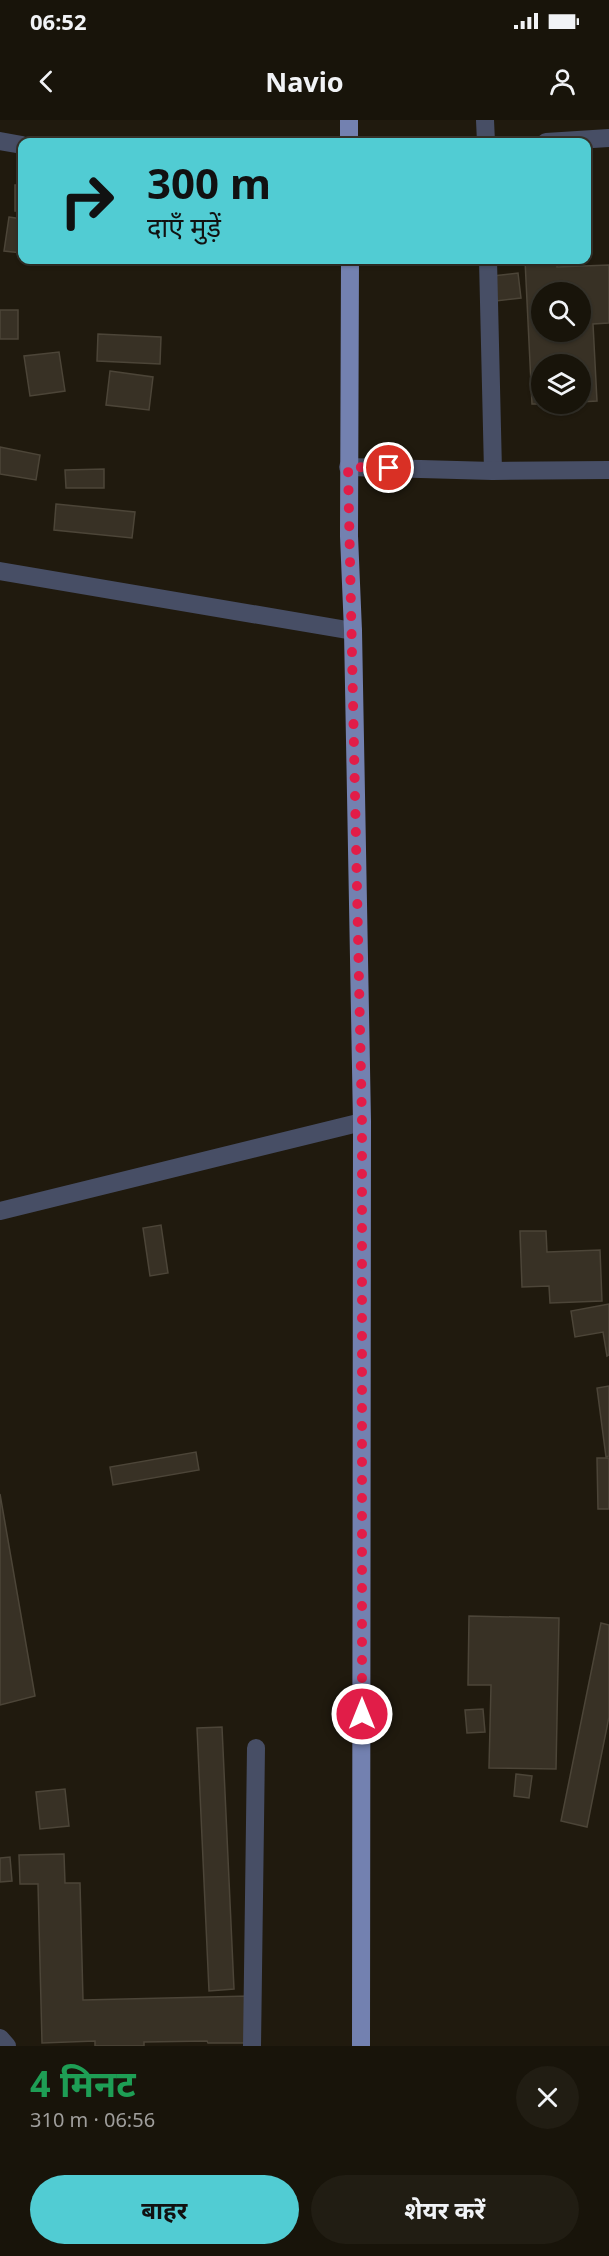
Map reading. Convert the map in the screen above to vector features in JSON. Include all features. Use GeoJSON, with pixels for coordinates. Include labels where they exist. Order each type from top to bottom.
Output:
{"type":"FeatureCollection","features":[{"type":"Feature","properties":{"kind":"main road"},"geometry":{"type":"LineString","coordinates":[[349,120],[349,138]]}},
{"type":"Feature","properties":{"kind":"main road"},"geometry":{"type":"LineString","coordinates":[[350,264],[348,467],[362,1122],[361,2046]]}},
{"type":"Feature","properties":{"kind":"street"},"geometry":{"type":"LineString","coordinates":[[485,120],[486,138]]}},
{"type":"Feature","properties":{"kind":"street"},"geometry":{"type":"LineString","coordinates":[[591,139],[609,138]]}},
{"type":"Feature","properties":{"kind":"street"},"geometry":{"type":"LineString","coordinates":[[0,141],[18,144]]}},
{"type":"Feature","properties":{"kind":"street"},"geometry":{"type":"LineString","coordinates":[[488,264],[493,471]]}},
{"type":"Feature","properties":{"kind":"street"},"geometry":{"type":"LineString","coordinates":[[348,467],[493,471],[609,470]]}},
{"type":"Feature","properties":{"kind":"street"},"geometry":{"type":"LineString","coordinates":[[0,571],[353,631]]}},
{"type":"Feature","properties":{"kind":"street"},"geometry":{"type":"LineString","coordinates":[[0,1211],[362,1122]]}},
{"type":"Feature","properties":{"kind":"street"},"geometry":{"type":"LineString","coordinates":[[252,2046],[256,1748]]}},
{"type":"Feature","properties":{"kind":"street"},"geometry":{"type":"LineString","coordinates":[[0,2038],[7,2046]]}},
{"type":"Feature","properties":{"kind":"building"},"geometry":{"type":"Polygon","coordinates":[[[15,185],[18,185],[18,211],[15,211],[15,185]]]}},
{"type":"Feature","properties":{"kind":"building"},"geometry":{"type":"Polygon","coordinates":[[[9,217],[18,218],[18,253],[4,251],[9,217]]]}},
{"type":"Feature","properties":{"kind":"building"},"geometry":{"type":"Polygon","coordinates":[[[525,264],[557,264],[557,267],[609,265],[609,323],[593,324],[597,401],[591,401],[591,354],[531,354],[531,383],[525,264]]]}},
{"type":"Feature","properties":{"kind":"building"},"geometry":{"type":"Polygon","coordinates":[[[518,273],[521,298],[496,301],[493,276],[518,273]]]}},
{"type":"Feature","properties":{"kind":"building"},"geometry":{"type":"Polygon","coordinates":[[[0,310],[18,310],[18,339],[0,339],[0,310]]]}},
{"type":"Feature","properties":{"kind":"building"},"geometry":{"type":"Polygon","coordinates":[[[98,334],[161,337],[160,364],[97,361],[98,334]]]}},
{"type":"Feature","properties":{"kind":"building"},"geometry":{"type":"Polygon","coordinates":[[[59,352],[65,391],[30,396],[24,356],[59,352]]]}},
{"type":"Feature","properties":{"kind":"building"},"geometry":{"type":"Polygon","coordinates":[[[110,371],[153,377],[149,410],[106,405],[110,371]]]}},
{"type":"Feature","properties":{"kind":"building"},"geometry":{"type":"Polygon","coordinates":[[[0,447],[40,455],[36,480],[0,474],[0,447]]]}},
{"type":"Feature","properties":{"kind":"building"},"geometry":{"type":"Polygon","coordinates":[[[104,469],[104,488],[66,488],[65,470],[104,469]]]}},
{"type":"Feature","properties":{"kind":"building"},"geometry":{"type":"Polygon","coordinates":[[[56,504],[135,512],[132,538],[54,530],[56,504]]]}},
{"type":"Feature","properties":{"kind":"building"},"geometry":{"type":"Polygon","coordinates":[[[161,1225],[168,1273],[150,1276],[143,1228],[161,1225]]]}},
{"type":"Feature","properties":{"kind":"building"},"geometry":{"type":"Polygon","coordinates":[[[520,1231],[546,1231],[547,1252],[600,1250],[602,1301],[550,1303],[549,1286],[522,1287],[520,1231]]]}},
{"type":"Feature","properties":{"kind":"building"},"geometry":{"type":"Polygon","coordinates":[[[609,1304],[609,1355],[607,1356],[603,1332],[575,1337],[571,1311],[609,1304]]]}},
{"type":"Feature","properties":{"kind":"building"},"geometry":{"type":"Polygon","coordinates":[[[609,1386],[609,1456],[606,1457],[597,1388],[609,1386]]]}},
{"type":"Feature","properties":{"kind":"building"},"geometry":{"type":"Polygon","coordinates":[[[196,1452],[199,1470],[113,1485],[110,1467],[196,1452]]]}},
{"type":"Feature","properties":{"kind":"building"},"geometry":{"type":"Polygon","coordinates":[[[597,1458],[609,1458],[609,1509],[598,1509],[597,1458]]]}},
{"type":"Feature","properties":{"kind":"building"},"geometry":{"type":"Polygon","coordinates":[[[0,1494],[35,1696],[0,1705],[0,1494]]]}},
{"type":"Feature","properties":{"kind":"building"},"geometry":{"type":"Polygon","coordinates":[[[469,1616],[559,1618],[556,1769],[489,1768],[491,1685],[468,1685],[469,1616]]]}},
{"type":"Feature","properties":{"kind":"building"},"geometry":{"type":"Polygon","coordinates":[[[601,1623],[609,1625],[609,1717],[587,1827],[561,1821],[601,1623]]]}},
{"type":"Feature","properties":{"kind":"building"},"geometry":{"type":"Polygon","coordinates":[[[483,1709],[485,1732],[467,1733],[465,1710],[483,1709]]]}},
{"type":"Feature","properties":{"kind":"building"},"geometry":{"type":"Polygon","coordinates":[[[222,1727],[234,1989],[209,1991],[197,1728],[222,1727]]]}},
{"type":"Feature","properties":{"kind":"building"},"geometry":{"type":"Polygon","coordinates":[[[516,1774],[532,1776],[529,1798],[514,1796],[516,1774]]]}},
{"type":"Feature","properties":{"kind":"building"},"geometry":{"type":"Polygon","coordinates":[[[65,1789],[69,1826],[40,1829],[36,1792],[65,1789]]]}},
{"type":"Feature","properties":{"kind":"building"},"geometry":{"type":"Polygon","coordinates":[[[64,1854],[65,1883],[80,1883],[83,2000],[249,1996],[249,2043],[144,2042],[144,2046],[95,2046],[95,2041],[42,2043],[38,1884],[20,1884],[19,1855],[64,1854]]]}},
{"type":"Feature","properties":{"kind":"building"},"geometry":{"type":"Polygon","coordinates":[[[10,1857],[12,1881],[0,1882],[0,1858],[10,1857]]]}},
{"type":"Feature","properties":{"kind":"route"},"geometry":{"type":"LineString","coordinates":[[362,1714],[362,1122],[348,467],[389,468]]}}]}
